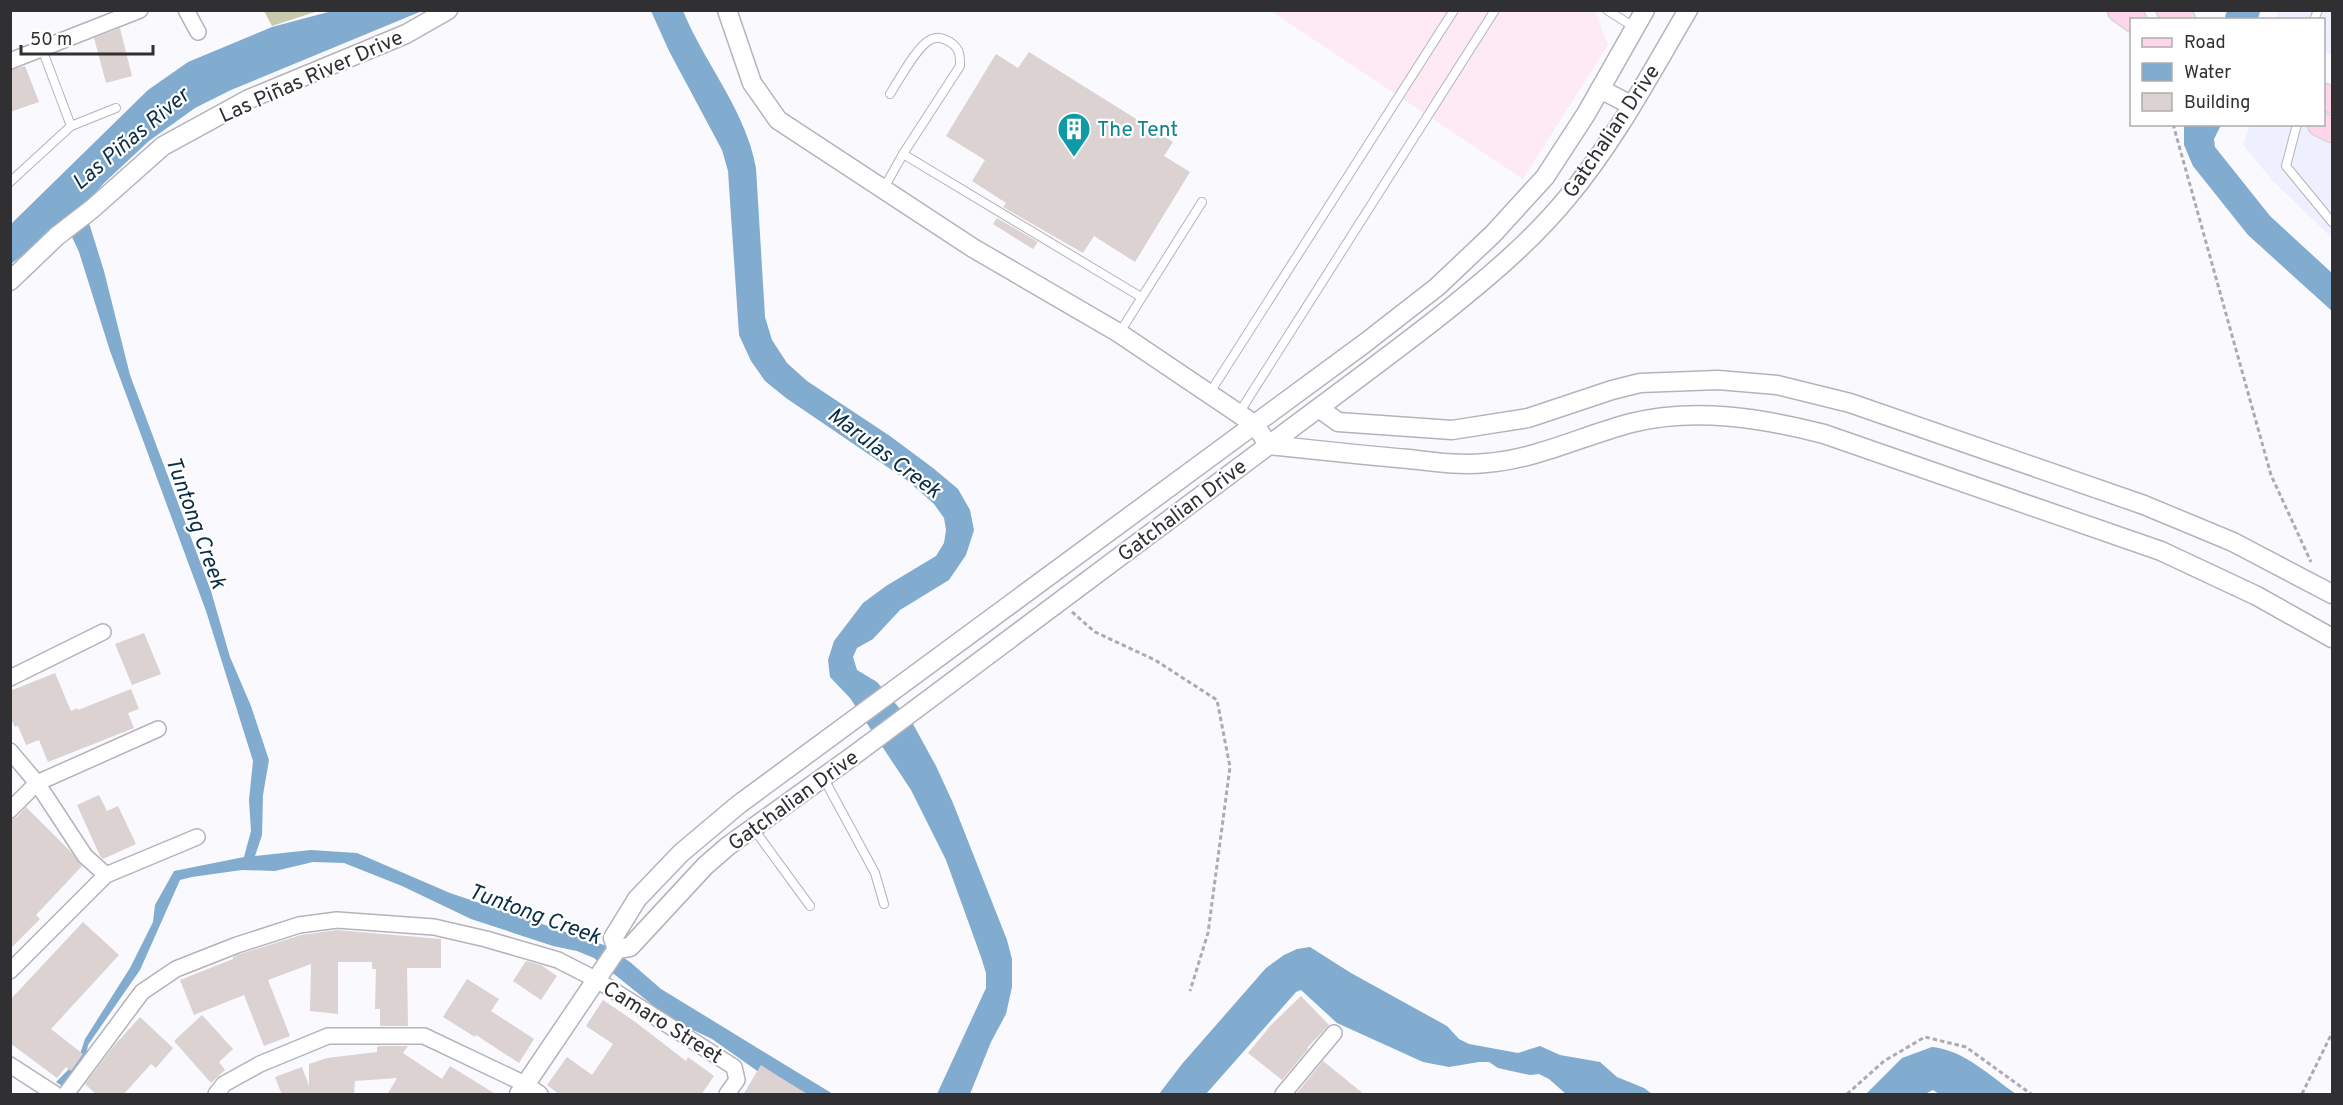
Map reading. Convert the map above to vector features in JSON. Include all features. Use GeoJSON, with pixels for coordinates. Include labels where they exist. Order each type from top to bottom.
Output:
{"type":"FeatureCollection","features":[{"type":"Feature","properties":{"kind":"street"},"geometry":{"type":"LineString","coordinates":[[10,61],[140,10]]}},
{"type":"Feature","properties":{"kind":"street"},"geometry":{"type":"LineString","coordinates":[[186,10],[198,32]]}},
{"type":"Feature","properties":{"kind":"street","name":"Las Piñas River Drive"},"geometry":{"type":"LineString","coordinates":[[10,281],[57,236],[92,209],[163,147],[249,99],[406,34],[448,10]]}},
{"type":"Feature","properties":{"kind":"street"},"geometry":{"type":"LineString","coordinates":[[727,10],[753,83],[778,120],[973,248],[1119,333],[1254,424],[1269,444],[1471,464],[1523,457],[1630,423],[1650,419],[1696,416],[1730,417],[1788,424],[1824,434],[2152,547],[2257,596],[2332,638]]}},
{"type":"Feature","properties":{"kind":"street","name":"Gatchalian Drive"},"geometry":{"type":"LineString","coordinates":[[616,950],[613,938],[637,899],[681,854],[730,812],[1437,287],[1493,234],[1545,177],[1600,89],[1645,10]]}},
{"type":"Feature","properties":{"kind":"street","name":"Gatchalian Drive"},"geometry":{"type":"LineString","coordinates":[[528,1091],[616,950],[630,947],[705,866],[1269,444],[1320,409],[1514,255],[1568,197],[1616,132],[1688,10]]}},
{"type":"Feature","properties":{"kind":"street"},"geometry":{"type":"LineString","coordinates":[[1600,89],[1631,105]]}},
{"type":"Feature","properties":{"kind":"street"},"geometry":{"type":"LineString","coordinates":[[1320,409],[1338,422],[1452,430],[1528,418],[1640,383],[1718,380],[1777,385],[1850,403],[2144,505],[2233,542],[2328,591]]}},
{"type":"Feature","properties":{"kind":"street"},"geometry":{"type":"LineString","coordinates":[[10,678],[103,632]]}},
{"type":"Feature","properties":{"kind":"street"},"geometry":{"type":"LineString","coordinates":[[10,810],[37,783],[159,729]]}},
{"type":"Feature","properties":{"kind":"street"},"geometry":{"type":"LineString","coordinates":[[10,751],[37,783],[85,856],[106,876]]}},
{"type":"Feature","properties":{"kind":"street"},"geometry":{"type":"LineString","coordinates":[[10,971],[106,876],[197,837]]}},
{"type":"Feature","properties":{"kind":"street"},"geometry":{"type":"LineString","coordinates":[[637,899],[656,917]]}},
{"type":"Feature","properties":{"kind":"street","name":"Camaro Street"},"geometry":{"type":"LineString","coordinates":[[54,1092],[142,992],[176,969],[237,945],[299,925],[338,920],[434,927],[486,939],[600,975],[734,1067],[736,1080],[727,1095]]}},
{"type":"Feature","properties":{"kind":"street"},"geometry":{"type":"LineString","coordinates":[[1283,1095],[1334,1033]]}},
{"type":"Feature","properties":{"kind":"street"},"geometry":{"type":"LineString","coordinates":[[216,1095],[224,1084],[260,1064],[328,1036],[424,1036],[528,1091]]}},
{"type":"Feature","properties":{"kind":"street"},"geometry":{"type":"LineString","coordinates":[[10,1065],[54,1092]]}},
{"type":"Feature","properties":{"kind":"lane"},"geometry":{"type":"LineString","coordinates":[[1209,394],[1454,10]]}},
{"type":"Feature","properties":{"kind":"lane"},"geometry":{"type":"LineString","coordinates":[[1239,413],[1495,10]]}},
{"type":"Feature","properties":{"kind":"lane"},"geometry":{"type":"LineString","coordinates":[[1607,10],[1635,28]]}},
{"type":"Feature","properties":{"kind":"lane"},"geometry":{"type":"LineString","coordinates":[[883,188],[960,66],[960,54],[957,47],[943,38],[935,37],[925,42],[890,94]]}},
{"type":"Feature","properties":{"kind":"lane"},"geometry":{"type":"LineString","coordinates":[[42,49],[71,126]]}},
{"type":"Feature","properties":{"kind":"lane"},"geometry":{"type":"LineString","coordinates":[[10,182],[71,126],[116,108]]}},
{"type":"Feature","properties":{"kind":"lane"},"geometry":{"type":"LineString","coordinates":[[2296,126],[2286,166],[2332,222]]}},
{"type":"Feature","properties":{"kind":"lane"},"geometry":{"type":"LineString","coordinates":[[903,154],[1141,297]]}},
{"type":"Feature","properties":{"kind":"lane"},"geometry":{"type":"LineString","coordinates":[[1119,333],[1202,202]]}},
{"type":"Feature","properties":{"kind":"lane"},"geometry":{"type":"LineString","coordinates":[[823,777],[875,873],[885,904]]}},
{"type":"Feature","properties":{"kind":"lane"},"geometry":{"type":"LineString","coordinates":[[753,828],[810,906]]}},
{"type":"Feature","properties":{"kind":"path"},"geometry":{"type":"LineString","coordinates":[[2174,126],[2271,475],[2328,591]]}},
{"type":"Feature","properties":{"kind":"path"},"geometry":{"type":"LineString","coordinates":[[1059,602],[1095,632],[1155,660],[1217,700],[1230,767],[1208,933],[1190,991]]}},
{"type":"Feature","properties":{"kind":"path"},"geometry":{"type":"LineString","coordinates":[[2302,1095],[2332,1034]]}},
{"type":"Feature","properties":{"kind":"path"},"geometry":{"type":"LineString","coordinates":[[1847,1095],[1884,1061],[1925,1037],[1966,1047],[2031,1095]]}},
{"type":"Feature","properties":{"kind":"shaded area"},"geometry":{"type":"Polygon","coordinates":[[[1271,11],[1595,11],[1608,45],[1523,179],[1271,11]]]}},
{"type":"Feature","properties":{"kind":"shaded area"},"geometry":{"type":"Polygon","coordinates":[[[2278,11],[2332,11],[2332,55],[2325,52],[2325,18],[2277,18],[2278,11]]]}},
{"type":"Feature","properties":{"kind":"shaded area"},"geometry":{"type":"Polygon","coordinates":[[[2250,126],[2308,126],[2332,135],[2332,238],[2273,181],[2243,145],[2250,126]]]}},
{"type":"Feature","properties":{"kind":"green space"},"geometry":{"type":"Polygon","coordinates":[[[264,11],[318,11],[272,26],[264,11]]]}},
{"type":"Feature","properties":{"kind":"water","name":"Las Piñas River"},"geometry":{"type":"Polygon","coordinates":[[[332,11],[422,11],[231,90],[195,108],[149,141],[104,183],[84,207],[104,271],[130,375],[211,591],[230,657],[251,706],[269,760],[263,795],[262,835],[255,856],[311,850],[357,853],[450,893],[604,945],[630,962],[661,989],[833,1094],[795,1094],[773,1082],[712,1039],[670,1019],[594,958],[471,919],[402,886],[344,863],[313,862],[275,871],[242,870],[180,880],[140,970],[88,1045],[85,1062],[65,1088],[56,1082],[78,1060],[85,1039],[130,968],[153,922],[155,905],[174,871],[244,857],[251,831],[249,800],[253,761],[206,611],[110,351],[79,252],[65,222],[11,264],[11,224],[148,90],[188,62],[272,27],[332,11]]]}},
{"type":"Feature","properties":{"kind":"water","name":"Marulas Creek"},"geometry":{"type":"Polygon","coordinates":[[[651,11],[683,11],[734,107],[751,147],[756,168],[765,317],[772,340],[787,363],[807,381],[890,436],[933,468],[958,489],[970,510],[974,530],[966,555],[949,580],[900,610],[873,639],[857,648],[853,657],[857,670],[877,682],[913,724],[936,766],[1007,940],[1012,959],[1012,987],[1006,1014],[991,1042],[970,1094],[937,1094],[986,988],[986,973],[981,957],[946,860],[911,790],[850,698],[830,677],[828,660],[834,641],[863,603],[886,586],[936,556],[944,543],[946,530],[944,518],[934,504],[908,481],[786,398],[765,381],[751,361],[739,335],[728,171],[722,150],[669,51],[651,11]]]}},
{"type":"Feature","properties":{"kind":"water"},"geometry":{"type":"Polygon","coordinates":[[[2184,126],[2220,126],[2214,139],[2215,147],[2270,216],[2332,273],[2332,311],[2248,235],[2193,166],[2184,145],[2184,126]]]}},
{"type":"Feature","properties":{"kind":"water"},"geometry":{"type":"Polygon","coordinates":[[[1310,947],[1351,973],[1447,1026],[1459,1039],[1469,1044],[1518,1053],[1540,1046],[1560,1055],[1600,1062],[1617,1077],[1644,1088],[1652,1094],[1566,1094],[1549,1079],[1539,1074],[1530,1075],[1498,1068],[1489,1062],[1449,1067],[1423,1062],[1337,1023],[1301,990],[1296,992],[1206,1094],[1159,1094],[1182,1064],[1266,968],[1284,955],[1297,949],[1310,947]]]}},
{"type":"Feature","properties":{"kind":"water"},"geometry":{"type":"Polygon","coordinates":[[[1932,1047],[1966,1058],[2016,1094],[1939,1094],[1933,1090],[1925,1094],[1866,1094],[1902,1058],[1932,1047]]]}},
{"type":"Feature","properties":{"kind":"building"},"geometry":{"type":"Polygon","coordinates":[[[120,28],[132,76],[106,83],[94,38],[120,28]]]}},
{"type":"Feature","properties":{"kind":"building","name":"The Tent"},"geometry":{"type":"Polygon","coordinates":[[[1029,52],[1173,142],[1164,156],[1190,172],[1135,262],[1094,236],[1083,253],[1003,207],[1006,203],[972,181],[985,160],[946,136],[996,54],[1018,68],[1029,52]]]}},
{"type":"Feature","properties":{"kind":"building"},"geometry":{"type":"Polygon","coordinates":[[[25,66],[39,102],[10,112],[10,70],[25,66]]]}},
{"type":"Feature","properties":{"kind":"building"},"geometry":{"type":"Polygon","coordinates":[[[997,218],[1038,242],[1033,249],[993,224],[997,218]]]}},
{"type":"Feature","properties":{"kind":"building"},"geometry":{"type":"Polygon","coordinates":[[[144,633],[161,674],[132,685],[115,644],[144,633]]]}},
{"type":"Feature","properties":{"kind":"building"},"geometry":{"type":"Polygon","coordinates":[[[55,673],[71,711],[131,689],[139,709],[128,713],[134,728],[48,762],[39,740],[26,745],[18,726],[15,727],[10,717],[10,691],[55,673]]]}},
{"type":"Feature","properties":{"kind":"building"},"geometry":{"type":"Polygon","coordinates":[[[99,795],[107,811],[118,806],[136,844],[103,859],[77,805],[99,795]]]}},
{"type":"Feature","properties":{"kind":"building"},"geometry":{"type":"Polygon","coordinates":[[[26,807],[82,866],[36,915],[40,919],[10,949],[10,819],[17,817],[26,807]]]}},
{"type":"Feature","properties":{"kind":"building"},"geometry":{"type":"Polygon","coordinates":[[[83,922],[119,955],[51,1029],[83,1054],[71,1071],[66,1067],[57,1078],[10,1043],[10,1000],[83,922]]]}},
{"type":"Feature","properties":{"kind":"building"},"geometry":{"type":"Polygon","coordinates":[[[337,930],[441,939],[441,968],[407,968],[408,1026],[380,1026],[380,1009],[375,1009],[376,969],[372,969],[372,962],[338,962],[338,1014],[310,1011],[311,964],[268,980],[290,1036],[264,1046],[244,995],[194,1015],[180,980],[233,959],[240,954],[301,935],[337,930]]]}},
{"type":"Feature","properties":{"kind":"building"},"geometry":{"type":"Polygon","coordinates":[[[526,961],[541,965],[557,976],[541,1000],[513,981],[526,961]]]}},
{"type":"Feature","properties":{"kind":"building"},"geometry":{"type":"Polygon","coordinates":[[[467,979],[499,999],[491,1011],[534,1039],[519,1063],[443,1017],[467,979]]]}},
{"type":"Feature","properties":{"kind":"building"},"geometry":{"type":"Polygon","coordinates":[[[1301,996],[1329,1025],[1282,1080],[1248,1053],[1271,1025],[1301,996]]]}},
{"type":"Feature","properties":{"kind":"building"},"geometry":{"type":"Polygon","coordinates":[[[603,1000],[686,1061],[688,1057],[714,1076],[701,1095],[560,1095],[547,1085],[567,1057],[592,1075],[613,1044],[586,1026],[603,1000]]]}},
{"type":"Feature","properties":{"kind":"building"},"geometry":{"type":"Polygon","coordinates":[[[202,1015],[233,1049],[219,1062],[225,1070],[211,1083],[174,1041],[202,1015]]]}},
{"type":"Feature","properties":{"kind":"building"},"geometry":{"type":"Polygon","coordinates":[[[140,1017],[173,1048],[156,1068],[151,1064],[123,1095],[97,1095],[85,1084],[113,1047],[140,1017]]]}},
{"type":"Feature","properties":{"kind":"building"},"geometry":{"type":"Polygon","coordinates":[[[408,1046],[403,1053],[442,1079],[450,1066],[497,1095],[387,1095],[397,1078],[355,1081],[354,1095],[282,1095],[275,1077],[302,1067],[309,1086],[309,1064],[327,1058],[377,1052],[377,1047],[408,1046]]]}},
{"type":"Feature","properties":{"kind":"building"},"geometry":{"type":"Polygon","coordinates":[[[1323,1061],[1365,1095],[1299,1095],[1297,1093],[1323,1061]]]}},
{"type":"Feature","properties":{"kind":"building"},"geometry":{"type":"Polygon","coordinates":[[[761,1065],[778,1076],[809,1095],[743,1095],[761,1065]]]}},
{"type":"Feature","properties":{"kind":"waterway"},"geometry":{"type":"LineString","coordinates":[[2241,18],[2244,10]]}},
{"type":"Feature","properties":{"kind":"place","name":"The Tent"},"geometry":{"type":"Point","coordinates":[1074,158]}},
{"type":"Feature","properties":{"kind":"water label","name":"Tuntong Creek"},"geometry":{"type":"Point","coordinates":[197,522]}},
{"type":"Feature","properties":{"kind":"water label","name":"Tuntong Creek"},"geometry":{"type":"Point","coordinates":[535,913]}}]}
